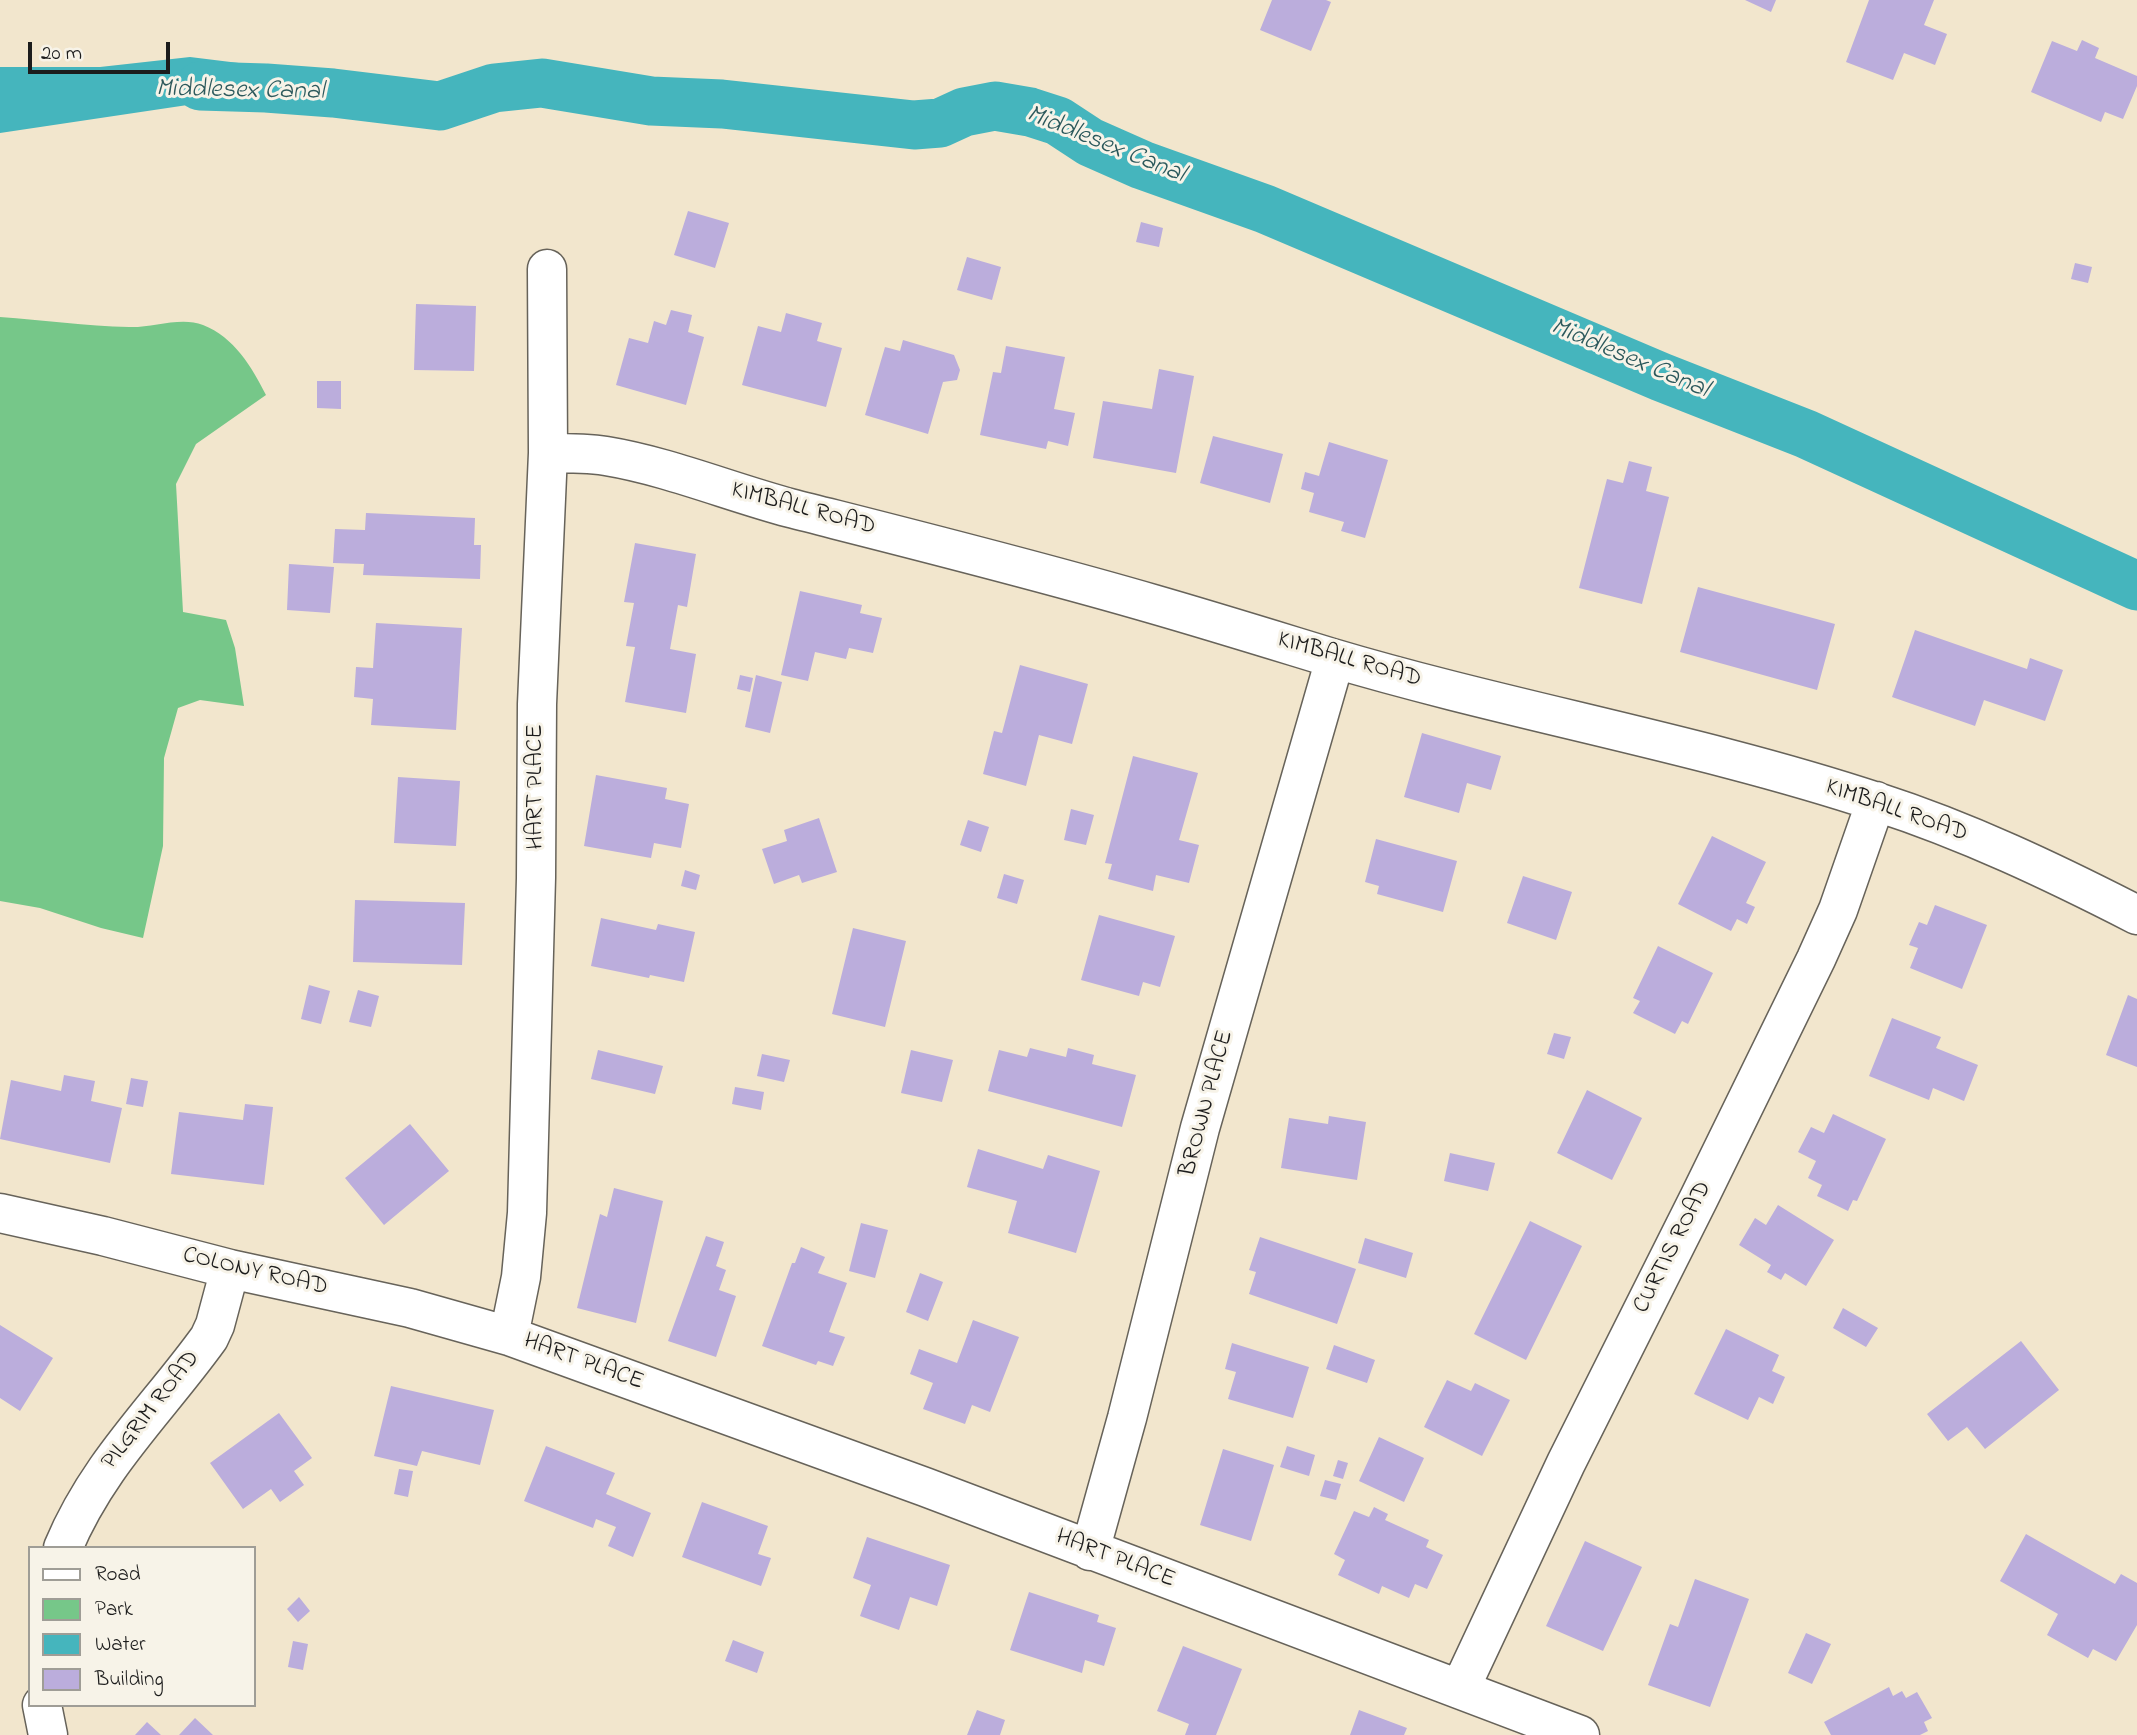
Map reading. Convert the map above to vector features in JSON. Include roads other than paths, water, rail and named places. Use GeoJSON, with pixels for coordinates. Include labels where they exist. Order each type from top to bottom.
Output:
{"type":"FeatureCollection","features":[{"type":"Feature","properties":{"kind":"street","name":"HART PLACE"},"geometry":{"type":"LineString","coordinates":[[547,269],[548,453],[537,704],[536,900],[527,1213],[521,1278],[509,1336],[876,1469],[1580,1735]]}},
{"type":"Feature","properties":{"kind":"street","name":"KIMBALL ROAD"},"geometry":{"type":"LineString","coordinates":[[548,453],[606,456],[639,463],[772,503],[1153,604],[1335,659],[1688,748],[1876,801],[1960,833],[2076,884],[2137,915]]}},
{"type":"Feature","properties":{"kind":"street","name":"BROWN PLACE"},"geometry":{"type":"LineString","coordinates":[[1090,1551],[1127,1418],[1200,1128],[1335,659]]}},
{"type":"Feature","properties":{"kind":"street","name":"CURTIS ROAD"},"geometry":{"type":"LineString","coordinates":[[1460,1689],[1544,1508],[1816,958],[1838,910],[1876,801]]}},
{"type":"Feature","properties":{"kind":"street","name":"COLONY ROAD"},"geometry":{"type":"LineString","coordinates":[[0,1213],[230,1269],[410,1308],[509,1336]]}},
{"type":"Feature","properties":{"kind":"street","name":"PILGRIM ROAD"},"geometry":{"type":"LineString","coordinates":[[64,1546],[99,1478],[123,1444],[209,1338],[218,1317],[230,1269]]}},
{"type":"Feature","properties":{"kind":"street"},"geometry":{"type":"LineString","coordinates":[[42,1707],[48,1735]]}},
{"type":"Feature","properties":{"kind":"water","name":"Middlesex Canal"},"geometry":{"type":"Polygon","coordinates":[[[190,57],[255,65],[265,72],[266,88],[221,100],[0,133],[0,67],[100,67],[190,57]]]}},
{"type":"Feature","properties":{"kind":"waterway","name":"Middlesex Canal"},"geometry":{"type":"LineString","coordinates":[[200,86],[333,93],[440,106],[494,88],[542,83],[651,101],[722,104],[914,125],[940,123],[964,112],[995,106],[1030,112],[1058,121],[1090,142],[1142,165],[1265,209],[1661,377],[1806,434],[2137,586]]}}]}
